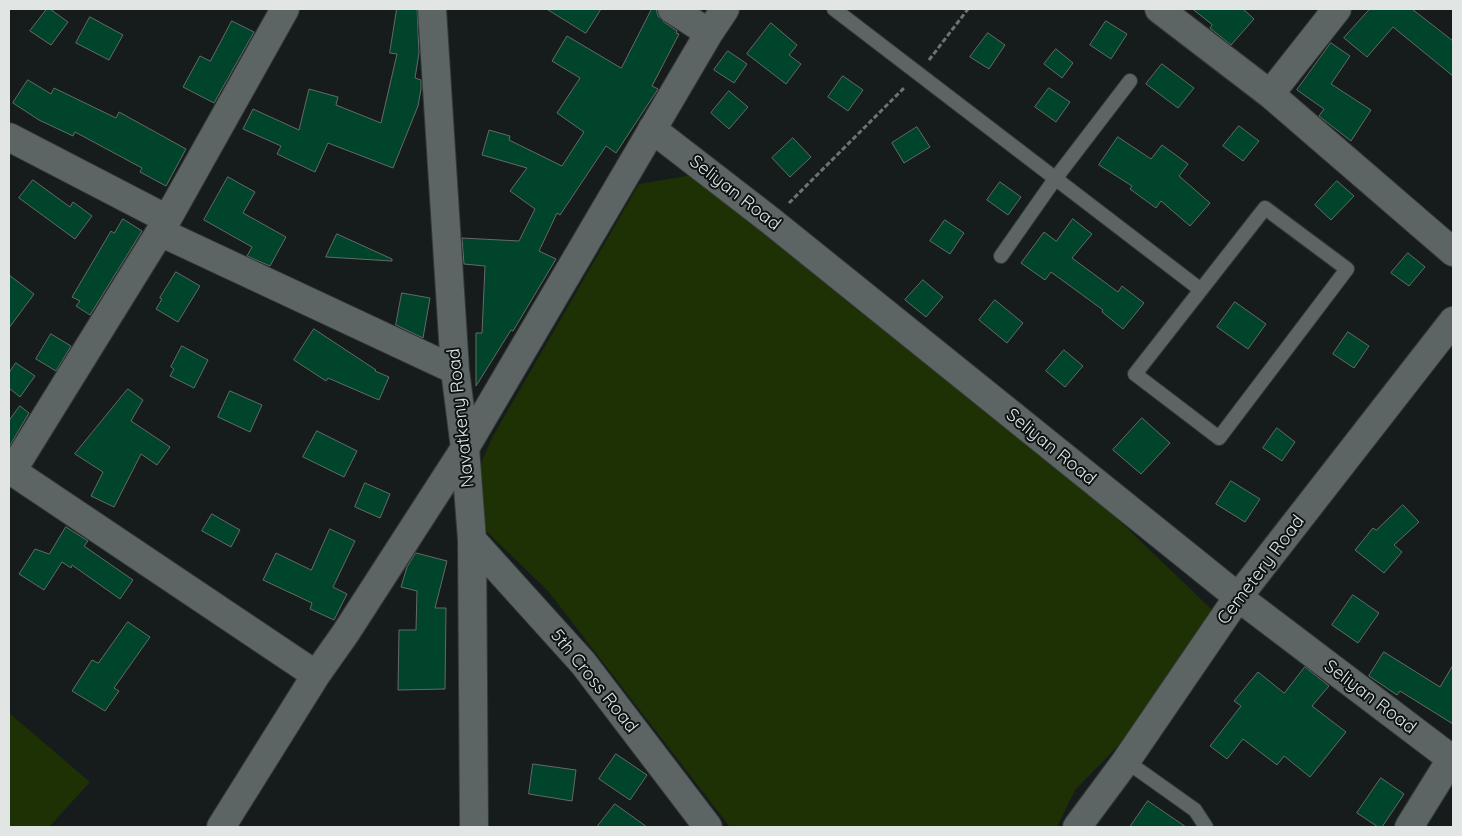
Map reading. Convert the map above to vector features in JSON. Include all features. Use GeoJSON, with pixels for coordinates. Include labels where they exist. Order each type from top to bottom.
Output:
{"type":"FeatureCollection","features":[{"type":"Feature","properties":{"kind":"street"},"geometry":{"type":"LineString","coordinates":[[284,9],[164,226],[10,470],[316,675]]}},
{"type":"Feature","properties":{"kind":"street","name":"Navatkeny Road"},"geometry":{"type":"LineString","coordinates":[[432,9],[456,370],[465,448],[472,540],[474,827]]}},
{"type":"Feature","properties":{"kind":"street"},"geometry":{"type":"LineString","coordinates":[[672,9],[709,33]]}},
{"type":"Feature","properties":{"kind":"street"},"geometry":{"type":"LineString","coordinates":[[221,827],[316,675],[345,634],[465,448],[652,129],[725,9]]}},
{"type":"Feature","properties":{"kind":"street"},"geometry":{"type":"LineString","coordinates":[[1160,9],[1270,94],[1453,252]]}},
{"type":"Feature","properties":{"kind":"street"},"geometry":{"type":"LineString","coordinates":[[1270,94],[1337,9]]}},
{"type":"Feature","properties":{"kind":"street","name":"Seliyan Road"},"geometry":{"type":"LineString","coordinates":[[652,129],[771,220],[1238,598],[1453,758]]}},
{"type":"Feature","properties":{"kind":"street"},"geometry":{"type":"LineString","coordinates":[[9,137],[164,226],[456,370]]}},
{"type":"Feature","properties":{"kind":"street","name":"Cemetery Road"},"geometry":{"type":"LineString","coordinates":[[1077,827],[1126,761],[1238,598],[1453,321]]}},
{"type":"Feature","properties":{"kind":"street","name":"5th Cross Road"},"geometry":{"type":"LineString","coordinates":[[472,540],[583,663],[708,827]]}},
{"type":"Feature","properties":{"kind":"street"},"geometry":{"type":"LineString","coordinates":[[1409,827],[1453,758]]}},
{"type":"Feature","properties":{"kind":"lane"},"geometry":{"type":"LineString","coordinates":[[834,9],[1201,290]]}},
{"type":"Feature","properties":{"kind":"lane"},"geometry":{"type":"LineString","coordinates":[[1000,256],[1055,179],[1130,81]]}},
{"type":"Feature","properties":{"kind":"lane"},"geometry":{"type":"LineString","coordinates":[[1265,208],[1347,269],[1220,438],[1135,374],[1201,290],[1265,208]]}},
{"type":"Feature","properties":{"kind":"lane"},"geometry":{"type":"LineString","coordinates":[[1126,761],[1195,810],[1206,827]]}},
{"type":"Feature","properties":{"kind":"path"},"geometry":{"type":"LineString","coordinates":[[771,220],[919,73],[968,9]]}},
{"type":"Feature","properties":{"kind":"green space"},"geometry":{"type":"Polygon","coordinates":[[[692,175],[956,364],[1232,629],[1075,790],[1057,827],[730,827],[548,591],[478,523],[476,474],[493,436],[639,184],[692,175]]]}},
{"type":"Feature","properties":{"kind":"green space"},"geometry":{"type":"Polygon","coordinates":[[[9,713],[90,782],[49,827],[9,827],[9,713]]]}},
{"type":"Feature","properties":{"kind":"building"},"geometry":{"type":"Polygon","coordinates":[[[47,9],[50,9],[68,22],[51,45],[30,31],[47,9]]]}},
{"type":"Feature","properties":{"kind":"building"},"geometry":{"type":"Polygon","coordinates":[[[397,9],[417,9],[419,53],[415,78],[421,80],[421,89],[418,106],[393,168],[328,143],[315,172],[277,154],[281,146],[243,129],[253,109],[299,130],[309,89],[338,97],[336,105],[381,123],[397,54],[390,53],[397,9]]]}},
{"type":"Feature","properties":{"kind":"building"},"geometry":{"type":"Polygon","coordinates":[[[547,9],[601,9],[586,33],[547,9]]]}},
{"type":"Feature","properties":{"kind":"building"},"geometry":{"type":"Polygon","coordinates":[[[652,9],[656,9],[658,16],[679,34],[652,86],[658,89],[616,153],[606,146],[560,215],[557,213],[539,251],[556,259],[513,331],[511,330],[476,386],[476,333],[482,333],[485,266],[464,264],[462,238],[519,241],[535,209],[510,191],[527,168],[482,155],[489,130],[510,136],[509,140],[562,166],[584,132],[557,113],[580,78],[552,61],[567,36],[621,68],[652,9]]]}},
{"type":"Feature","properties":{"kind":"building"},"geometry":{"type":"Polygon","coordinates":[[[1193,9],[1243,9],[1254,19],[1231,45],[1210,28],[1212,25],[1193,9]]]}},
{"type":"Feature","properties":{"kind":"building"},"geometry":{"type":"Polygon","coordinates":[[[1370,9],[1412,9],[1453,41],[1453,76],[1393,27],[1367,57],[1344,38],[1370,9]]]}},
{"type":"Feature","properties":{"kind":"building"},"geometry":{"type":"Polygon","coordinates":[[[90,17],[123,35],[109,60],[76,43],[90,17]]]}},
{"type":"Feature","properties":{"kind":"building"},"geometry":{"type":"Polygon","coordinates":[[[232,21],[254,32],[214,103],[183,87],[200,56],[210,61],[232,21]]]}},
{"type":"Feature","properties":{"kind":"building"},"geometry":{"type":"Polygon","coordinates":[[[1106,21],[1127,34],[1111,59],[1090,45],[1106,21]]]}},
{"type":"Feature","properties":{"kind":"building"},"geometry":{"type":"Polygon","coordinates":[[[771,23],[797,45],[789,55],[801,64],[786,84],[747,54],[771,23]]]}},
{"type":"Feature","properties":{"kind":"building"},"geometry":{"type":"Polygon","coordinates":[[[988,33],[1005,45],[989,69],[970,57],[988,33]]]}},
{"type":"Feature","properties":{"kind":"building"},"geometry":{"type":"Polygon","coordinates":[[[1331,43],[1350,56],[1331,84],[1371,110],[1351,141],[1319,116],[1324,109],[1297,90],[1331,43]]]}},
{"type":"Feature","properties":{"kind":"building"},"geometry":{"type":"Polygon","coordinates":[[[1056,49],[1073,63],[1062,78],[1044,64],[1056,49]]]}},
{"type":"Feature","properties":{"kind":"building"},"geometry":{"type":"Polygon","coordinates":[[[728,51],[747,64],[734,83],[714,70],[728,51]]]}},
{"type":"Feature","properties":{"kind":"building"},"geometry":{"type":"Polygon","coordinates":[[[1162,64],[1194,88],[1178,108],[1146,84],[1162,64]]]}},
{"type":"Feature","properties":{"kind":"building"},"geometry":{"type":"Polygon","coordinates":[[[843,76],[863,90],[848,111],[828,97],[843,76]]]}},
{"type":"Feature","properties":{"kind":"building"},"geometry":{"type":"Polygon","coordinates":[[[28,80],[51,94],[54,88],[116,118],[119,112],[186,149],[166,186],[140,172],[142,168],[75,132],[73,136],[39,120],[13,103],[28,80]]]}},
{"type":"Feature","properties":{"kind":"building"},"geometry":{"type":"Polygon","coordinates":[[[1049,88],[1070,102],[1056,122],[1035,107],[1049,88]]]}},
{"type":"Feature","properties":{"kind":"building"},"geometry":{"type":"Polygon","coordinates":[[[729,91],[748,107],[729,129],[711,113],[729,91]]]}},
{"type":"Feature","properties":{"kind":"building"},"geometry":{"type":"Polygon","coordinates":[[[1239,126],[1259,141],[1243,161],[1223,146],[1239,126]]]}},
{"type":"Feature","properties":{"kind":"building"},"geometry":{"type":"Polygon","coordinates":[[[917,127],[930,147],[904,163],[892,143],[917,127]]]}},
{"type":"Feature","properties":{"kind":"building"},"geometry":{"type":"Polygon","coordinates":[[[1118,137],[1151,159],[1162,145],[1188,164],[1179,176],[1210,203],[1190,226],[1161,201],[1156,208],[1130,189],[1132,186],[1099,165],[1118,137]]]}},
{"type":"Feature","properties":{"kind":"building"},"geometry":{"type":"Polygon","coordinates":[[[793,138],[811,157],[790,177],[772,158],[793,138]]]}},
{"type":"Feature","properties":{"kind":"building"},"geometry":{"type":"Polygon","coordinates":[[[228,177],[255,192],[243,213],[286,237],[270,266],[247,256],[252,247],[204,220],[228,177]]]}},
{"type":"Feature","properties":{"kind":"building"},"geometry":{"type":"Polygon","coordinates":[[[33,180],[70,207],[73,202],[92,216],[75,239],[19,198],[33,180]]]}},
{"type":"Feature","properties":{"kind":"building"},"geometry":{"type":"Polygon","coordinates":[[[1337,181],[1354,196],[1331,220],[1315,205],[1337,181]]]}},
{"type":"Feature","properties":{"kind":"building"},"geometry":{"type":"Polygon","coordinates":[[[1000,182],[1021,197],[1008,215],[987,200],[1000,182]]]}},
{"type":"Feature","properties":{"kind":"building"},"geometry":{"type":"Polygon","coordinates":[[[123,219],[142,231],[90,315],[76,306],[80,301],[72,297],[111,231],[114,233],[123,219]]]}},
{"type":"Feature","properties":{"kind":"building"},"geometry":{"type":"Polygon","coordinates":[[[1073,219],[1092,234],[1072,258],[1118,292],[1122,286],[1144,303],[1123,329],[1102,312],[1103,310],[1051,272],[1045,280],[1021,263],[1044,232],[1056,241],[1073,219]]]}},
{"type":"Feature","properties":{"kind":"building"},"geometry":{"type":"Polygon","coordinates":[[[945,220],[964,233],[950,254],[930,241],[945,220]]]}},
{"type":"Feature","properties":{"kind":"building"},"geometry":{"type":"Polygon","coordinates":[[[337,234],[392,259],[392,261],[326,257],[337,234]]]}},
{"type":"Feature","properties":{"kind":"building"},"geometry":{"type":"Polygon","coordinates":[[[1408,253],[1425,267],[1409,286],[1391,273],[1408,253]]]}},
{"type":"Feature","properties":{"kind":"building"},"geometry":{"type":"Polygon","coordinates":[[[176,272],[200,286],[178,322],[156,309],[162,299],[160,298],[176,272]]]}},
{"type":"Feature","properties":{"kind":"building"},"geometry":{"type":"Polygon","coordinates":[[[9,275],[34,294],[9,328],[9,275]]]}},
{"type":"Feature","properties":{"kind":"building"},"geometry":{"type":"Polygon","coordinates":[[[923,280],[943,297],[926,317],[905,300],[923,280]]]}},
{"type":"Feature","properties":{"kind":"building"},"geometry":{"type":"Polygon","coordinates":[[[402,293],[430,298],[423,338],[396,325],[402,293]]]}},
{"type":"Feature","properties":{"kind":"building"},"geometry":{"type":"Polygon","coordinates":[[[995,300],[1023,323],[1007,343],[979,320],[995,300]]]}},
{"type":"Feature","properties":{"kind":"building"},"geometry":{"type":"Polygon","coordinates":[[[1235,302],[1266,324],[1248,349],[1217,327],[1235,302]]]}},
{"type":"Feature","properties":{"kind":"building"},"geometry":{"type":"Polygon","coordinates":[[[314,329],[375,371],[389,377],[379,400],[328,378],[326,381],[294,360],[314,329]]]}},
{"type":"Feature","properties":{"kind":"building"},"geometry":{"type":"Polygon","coordinates":[[[1348,332],[1369,346],[1354,368],[1333,354],[1348,332]]]}},
{"type":"Feature","properties":{"kind":"building"},"geometry":{"type":"Polygon","coordinates":[[[51,334],[71,346],[56,371],[36,359],[51,334]]]}},
{"type":"Feature","properties":{"kind":"building"},"geometry":{"type":"Polygon","coordinates":[[[182,346],[208,360],[194,388],[170,376],[174,369],[171,367],[182,346]]]}},
{"type":"Feature","properties":{"kind":"building"},"geometry":{"type":"Polygon","coordinates":[[[1064,350],[1083,366],[1065,387],[1046,371],[1064,350]]]}},
{"type":"Feature","properties":{"kind":"building"},"geometry":{"type":"Polygon","coordinates":[[[16,363],[35,376],[20,397],[9,388],[9,373],[16,363]]]}},
{"type":"Feature","properties":{"kind":"building"},"geometry":{"type":"Polygon","coordinates":[[[128,389],[143,400],[131,421],[170,447],[157,465],[141,454],[114,507],[91,496],[103,472],[75,454],[128,389]]]}},
{"type":"Feature","properties":{"kind":"building"},"geometry":{"type":"Polygon","coordinates":[[[230,391],[262,405],[250,432],[218,417],[230,391]]]}},
{"type":"Feature","properties":{"kind":"building"},"geometry":{"type":"Polygon","coordinates":[[[20,406],[29,413],[9,447],[9,421],[20,406]]]}},
{"type":"Feature","properties":{"kind":"building"},"geometry":{"type":"Polygon","coordinates":[[[1142,418],[1170,443],[1141,474],[1113,450],[1142,418]]]}},
{"type":"Feature","properties":{"kind":"building"},"geometry":{"type":"Polygon","coordinates":[[[1277,428],[1295,442],[1282,461],[1263,448],[1277,428]]]}},
{"type":"Feature","properties":{"kind":"building"},"geometry":{"type":"Polygon","coordinates":[[[317,431],[357,451],[344,477],[303,457],[317,431]]]}},
{"type":"Feature","properties":{"kind":"building"},"geometry":{"type":"Polygon","coordinates":[[[1231,481],[1260,499],[1245,522],[1216,504],[1231,481]]]}},
{"type":"Feature","properties":{"kind":"building"},"geometry":{"type":"Polygon","coordinates":[[[365,483],[390,494],[380,518],[355,507],[365,483]]]}},
{"type":"Feature","properties":{"kind":"building"},"geometry":{"type":"Polygon","coordinates":[[[1403,505],[1419,522],[1394,545],[1402,552],[1384,573],[1355,550],[1373,528],[1376,530],[1403,505]]]}},
{"type":"Feature","properties":{"kind":"building"},"geometry":{"type":"Polygon","coordinates":[[[212,514],[240,530],[231,547],[202,531],[212,514]]]}},
{"type":"Feature","properties":{"kind":"building"},"geometry":{"type":"Polygon","coordinates":[[[66,527],[88,541],[84,546],[133,580],[120,599],[72,565],[71,568],[62,562],[44,590],[19,574],[35,549],[49,554],[66,527]]]}},
{"type":"Feature","properties":{"kind":"building"},"geometry":{"type":"Polygon","coordinates":[[[330,529],[355,541],[333,587],[347,594],[334,620],[310,609],[312,603],[263,580],[276,553],[311,570],[330,529]]]}},
{"type":"Feature","properties":{"kind":"building"},"geometry":{"type":"Polygon","coordinates":[[[416,553],[447,561],[435,608],[446,608],[445,689],[398,690],[399,630],[416,630],[417,591],[401,587],[407,567],[416,553]]]}},
{"type":"Feature","properties":{"kind":"building"},"geometry":{"type":"Polygon","coordinates":[[[1353,595],[1379,613],[1358,643],[1332,625],[1353,595]]]}},
{"type":"Feature","properties":{"kind":"building"},"geometry":{"type":"Polygon","coordinates":[[[128,622],[150,637],[114,688],[119,691],[105,711],[72,691],[92,660],[98,663],[128,622]]]}},
{"type":"Feature","properties":{"kind":"building"},"geometry":{"type":"Polygon","coordinates":[[[1384,652],[1440,687],[1453,665],[1453,724],[1400,691],[1397,695],[1369,676],[1384,652]]]}},
{"type":"Feature","properties":{"kind":"building"},"geometry":{"type":"Polygon","coordinates":[[[1305,667],[1329,686],[1312,706],[1346,732],[1310,777],[1284,756],[1277,765],[1243,739],[1227,759],[1210,746],[1241,706],[1234,701],[1258,672],[1284,693],[1305,667]]]}},
{"type":"Feature","properties":{"kind":"building"},"geometry":{"type":"Polygon","coordinates":[[[616,754],[647,775],[630,800],[599,779],[616,754]]]}},
{"type":"Feature","properties":{"kind":"building"},"geometry":{"type":"Polygon","coordinates":[[[533,764],[576,770],[572,801],[529,794],[533,764]]]}},
{"type":"Feature","properties":{"kind":"building"},"geometry":{"type":"Polygon","coordinates":[[[1381,778],[1404,794],[1382,827],[1378,827],[1357,813],[1381,778]]]}},
{"type":"Feature","properties":{"kind":"building"},"geometry":{"type":"Polygon","coordinates":[[[1148,801],[1186,827],[1130,827],[1148,801]]]}},
{"type":"Feature","properties":{"kind":"building"},"geometry":{"type":"Polygon","coordinates":[[[615,804],[647,827],[597,827],[615,804]]]}}]}
